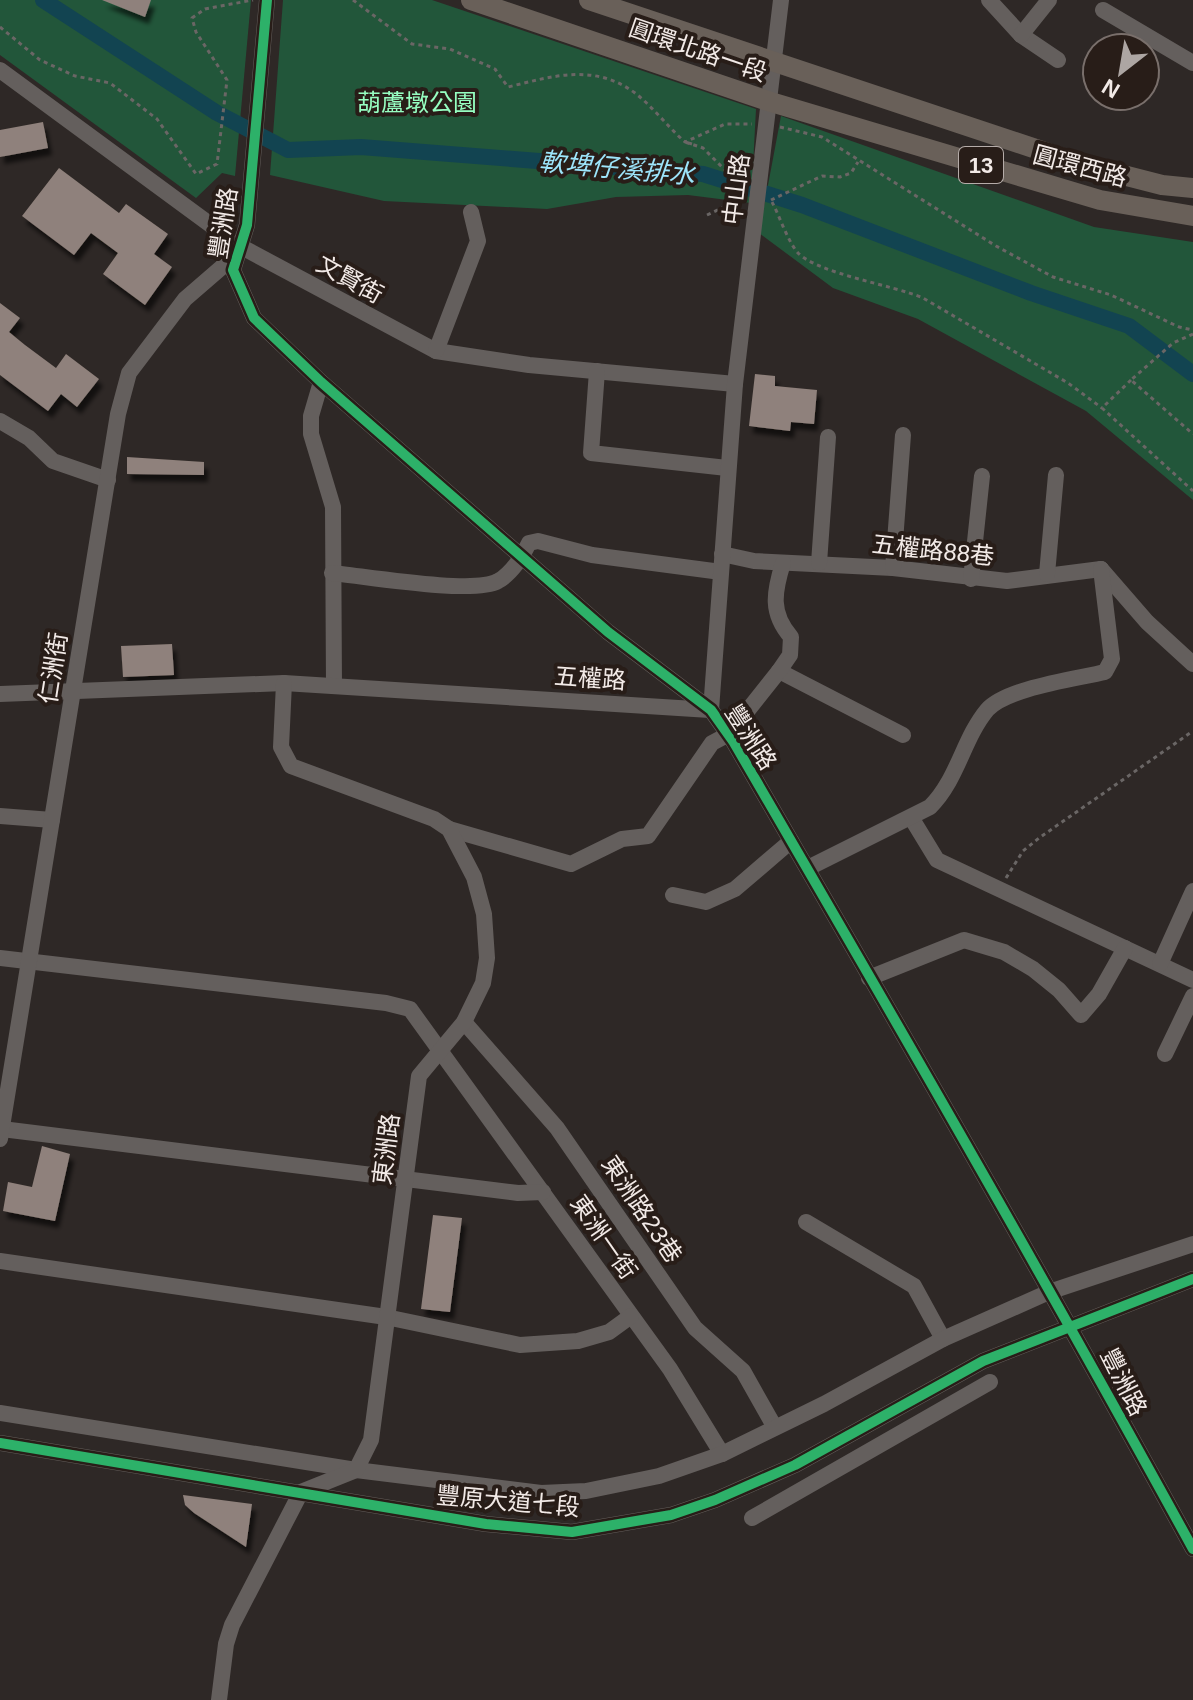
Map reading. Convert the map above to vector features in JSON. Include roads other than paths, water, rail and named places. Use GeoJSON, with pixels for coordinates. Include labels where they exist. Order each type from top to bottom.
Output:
{"type":"FeatureCollection","features":[{"type":"Feature","properties":{"kind":"main road","name":"圓環北路一段"},"geometry":{"type":"LineString","coordinates":[[471,0],[771,102]]}},
{"type":"Feature","properties":{"kind":"main road","name":"圓環北路一段"},"geometry":{"type":"LineString","coordinates":[[589,0],[776,63]]}},
{"type":"Feature","properties":{"kind":"main road","name":"圓環西路"},"geometry":{"type":"LineString","coordinates":[[776,63],[1084,165],[1162,185],[1193,188]]}},
{"type":"Feature","properties":{"kind":"main road","name":"圓環西路"},"geometry":{"type":"LineString","coordinates":[[771,102],[1100,200],[1193,216]]}},
{"type":"Feature","properties":{"kind":"street","name":"豐洲路"},"geometry":{"type":"LineString","coordinates":[[267,0],[247,225],[238,245],[233,270],[254,318],[321,382],[608,632],[711,710],[729,734],[808,868],[1193,1549]]}},
{"type":"Feature","properties":{"kind":"street","name":"中山路"},"geometry":{"type":"LineString","coordinates":[[735,384],[769,124],[781,0]]}},
{"type":"Feature","properties":{"kind":"street"},"geometry":{"type":"LineString","coordinates":[[989,0],[1021,35],[1058,60]]}},
{"type":"Feature","properties":{"kind":"street"},"geometry":{"type":"LineString","coordinates":[[1021,35],[1049,0]]}},
{"type":"Feature","properties":{"kind":"street"},"geometry":{"type":"LineString","coordinates":[[1103,10],[1193,63]]}},
{"type":"Feature","properties":{"kind":"street","name":"文賢街"},"geometry":{"type":"LineString","coordinates":[[0,70],[238,245],[436,351],[735,384]]}},
{"type":"Feature","properties":{"kind":"street"},"geometry":{"type":"LineString","coordinates":[[436,351],[478,241],[471,212]]}},
{"type":"Feature","properties":{"kind":"street","name":"仁洲街"},"geometry":{"type":"LineString","coordinates":[[1,1134],[108,480],[129,373],[185,299],[222,267],[238,245]]}},
{"type":"Feature","properties":{"kind":"street"},"geometry":{"type":"LineString","coordinates":[[597,371],[591,453],[727,468]]}},
{"type":"Feature","properties":{"kind":"street"},"geometry":{"type":"LineString","coordinates":[[321,382],[311,416],[311,434],[333,507],[334,686]]}},
{"type":"Feature","properties":{"kind":"street"},"geometry":{"type":"LineString","coordinates":[[711,710],[735,384]]}},
{"type":"Feature","properties":{"kind":"street"},"geometry":{"type":"LineString","coordinates":[[0,421],[29,438],[53,461],[108,480]]}},
{"type":"Feature","properties":{"kind":"street"},"geometry":{"type":"LineString","coordinates":[[893,568],[903,435]]}},
{"type":"Feature","properties":{"kind":"street"},"geometry":{"type":"LineString","coordinates":[[819,563],[828,437]]}},
{"type":"Feature","properties":{"kind":"street"},"geometry":{"type":"LineString","coordinates":[[1047,574],[1056,475]]}},
{"type":"Feature","properties":{"kind":"street"},"geometry":{"type":"LineString","coordinates":[[971,579],[982,476]]}},
{"type":"Feature","properties":{"kind":"street"},"geometry":{"type":"LineString","coordinates":[[332,573],[464,587],[497,582],[522,556],[529,543],[538,541],[592,555],[721,572]]}},
{"type":"Feature","properties":{"kind":"street","name":"五權路88巷"},"geometry":{"type":"LineString","coordinates":[[722,554],[783,563],[893,568],[1007,581],[1101,569]]}},
{"type":"Feature","properties":{"kind":"street"},"geometry":{"type":"LineString","coordinates":[[284,683],[281,747],[286,762],[434,819],[449,829],[571,864],[622,839],[648,836],[712,743],[729,734],[779,671],[790,655],[791,637],[779,622],[774,603],[783,563]]}},
{"type":"Feature","properties":{"kind":"street"},"geometry":{"type":"LineString","coordinates":[[1101,569],[1147,622],[1193,664]]}},
{"type":"Feature","properties":{"kind":"street"},"geometry":{"type":"LineString","coordinates":[[808,868],[912,819],[946,791],[987,711],[1001,698],[1105,672],[1112,659],[1101,569]]}},
{"type":"Feature","properties":{"kind":"street"},"geometry":{"type":"LineString","coordinates":[[779,671],[903,735]]}},
{"type":"Feature","properties":{"kind":"street","name":"五權路"},"geometry":{"type":"LineString","coordinates":[[0,694],[284,683],[711,710]]}},
{"type":"Feature","properties":{"kind":"street"},"geometry":{"type":"LineString","coordinates":[[0,816],[52,820]]}},
{"type":"Feature","properties":{"kind":"street"},"geometry":{"type":"LineString","coordinates":[[912,819],[937,860],[1193,980]]}},
{"type":"Feature","properties":{"kind":"street","name":"東洲路"},"geometry":{"type":"LineString","coordinates":[[356,1470],[371,1440],[419,1076],[464,1022],[483,983],[487,946],[474,877],[449,829]]}},
{"type":"Feature","properties":{"kind":"street"},"geometry":{"type":"LineString","coordinates":[[673,895],[706,902],[735,889],[791,841]]}},
{"type":"Feature","properties":{"kind":"street"},"geometry":{"type":"LineString","coordinates":[[1160,964],[1193,891]]}},
{"type":"Feature","properties":{"kind":"street"},"geometry":{"type":"LineString","coordinates":[[869,978],[964,940],[1004,952],[1033,969],[1059,990],[1081,1015],[1099,994],[1125,948]]}},
{"type":"Feature","properties":{"kind":"street","name":"東洲一街"},"geometry":{"type":"LineString","coordinates":[[0,958],[386,1003],[410,1009],[670,1369],[722,1454]]}},
{"type":"Feature","properties":{"kind":"street"},"geometry":{"type":"LineString","coordinates":[[1165,1054],[1193,996]]}},
{"type":"Feature","properties":{"kind":"street","name":"東洲路23巷"},"geometry":{"type":"LineString","coordinates":[[464,1022],[557,1128],[695,1328],[743,1371],[774,1426]]}},
{"type":"Feature","properties":{"kind":"street"},"geometry":{"type":"LineString","coordinates":[[1,1134],[518,1193],[543,1192]]}},
{"type":"Feature","properties":{"kind":"street"},"geometry":{"type":"LineString","coordinates":[[806,1222],[914,1286],[943,1339]]}},
{"type":"Feature","properties":{"kind":"street","name":"豐原大道七段"},"geometry":{"type":"LineString","coordinates":[[0,1413],[356,1470],[541,1493],[586,1491],[659,1476],[722,1454],[824,1404],[943,1339],[1049,1292],[1193,1244]]}},
{"type":"Feature","properties":{"kind":"street"},"geometry":{"type":"LineString","coordinates":[[0,1261],[386,1317],[520,1345],[578,1341],[609,1332],[631,1316]]}},
{"type":"Feature","properties":{"kind":"street","name":"豐原大道七段"},"geometry":{"type":"LineString","coordinates":[[0,1443],[486,1524],[572,1532],[671,1515],[715,1500],[795,1465],[983,1361],[1193,1279]]}},
{"type":"Feature","properties":{"kind":"street"},"geometry":{"type":"LineString","coordinates":[[752,1518],[990,1382]]}},
{"type":"Feature","properties":{"kind":"street"},"geometry":{"type":"LineString","coordinates":[[897,1409],[906,1429]]}},
{"type":"Feature","properties":{"kind":"street"},"geometry":{"type":"LineString","coordinates":[[219,1700],[226,1644],[232,1625],[301,1492],[356,1470]]}},
{"type":"Feature","properties":{"kind":"waterway","name":"軟埤仔溪排水"},"geometry":{"type":"LineString","coordinates":[[43,0],[217,113],[288,150],[361,147],[703,174],[802,205],[1031,293],[1129,326],[1193,374]]}},
{"type":"Feature","properties":{"kind":"park label","name":"葫蘆墩公園"},"geometry":{"type":"Point","coordinates":[417,102]}}]}
